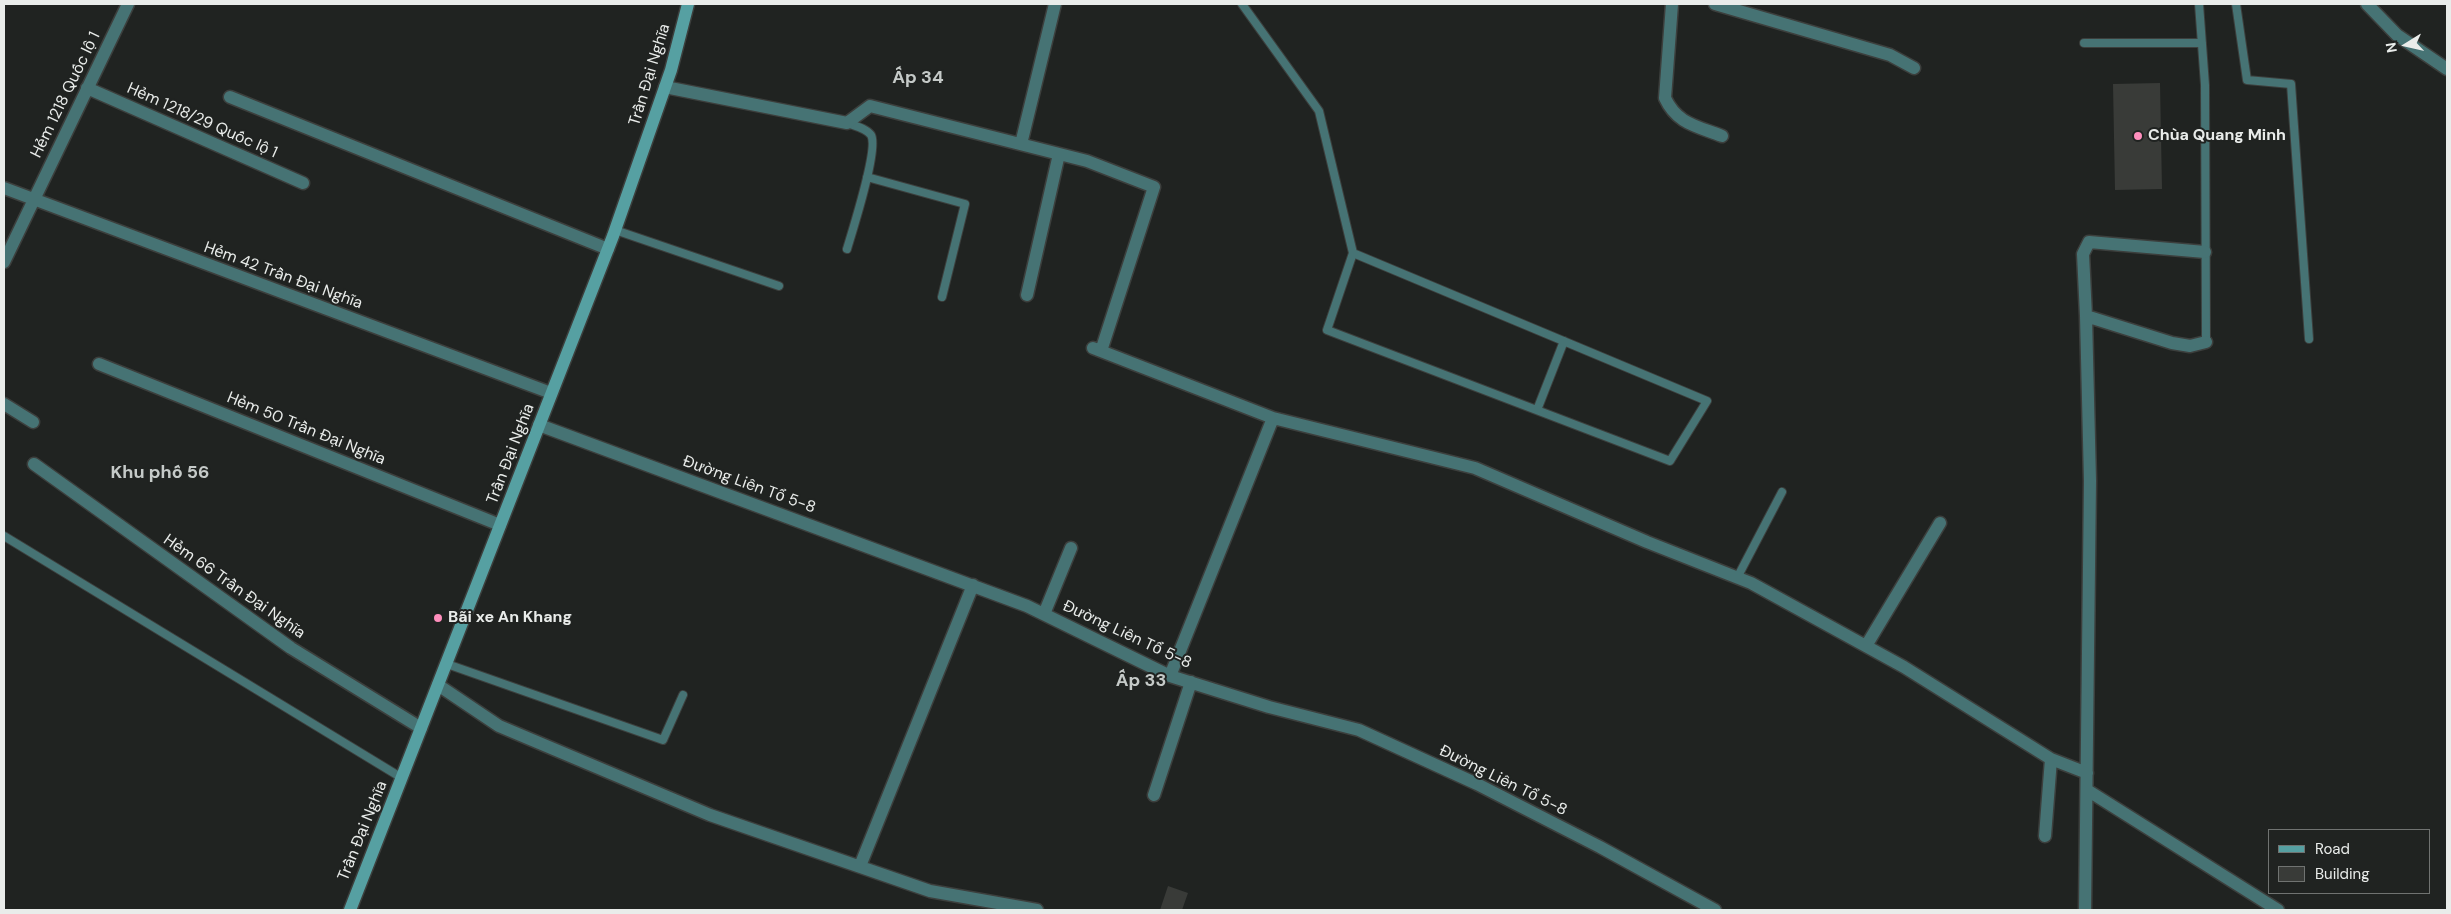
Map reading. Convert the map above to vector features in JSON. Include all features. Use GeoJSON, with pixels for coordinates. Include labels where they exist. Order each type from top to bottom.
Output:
{"type":"FeatureCollection","features":[{"type":"Feature","properties":{"kind":"main road","name":"Trần Đại Nghĩa"},"geometry":{"type":"LineString","coordinates":[[350,910],[608,249],[665,86],[688,4]]}},
{"type":"Feature","properties":{"kind":"street","name":"Hẻm 1218 Quốc lộ 1"},"geometry":{"type":"LineString","coordinates":[[4,261],[128,4]]}},
{"type":"Feature","properties":{"kind":"street"},"geometry":{"type":"LineString","coordinates":[[1021,144],[1054,4]]}},
{"type":"Feature","properties":{"kind":"street"},"geometry":{"type":"LineString","coordinates":[[1672,4],[1665,98],[1670,110],[1680,119],[1722,136]]}},
{"type":"Feature","properties":{"kind":"street"},"geometry":{"type":"LineString","coordinates":[[1715,4],[1890,55],[1914,68]]}},
{"type":"Feature","properties":{"kind":"street"},"geometry":{"type":"LineString","coordinates":[[2367,4],[2397,34],[2447,69]]}},
{"type":"Feature","properties":{"kind":"street"},"geometry":{"type":"LineString","coordinates":[[665,86],[847,124],[870,106],[1087,161],[1154,186],[1097,350],[1273,418],[1475,468],[1647,542],[1737,578],[1904,667],[2051,760],[2087,773]]}},
{"type":"Feature","properties":{"kind":"street","name":"Hẻm 1218/29 Quốc lộ 1"},"geometry":{"type":"LineString","coordinates":[[88,88],[303,183]]}},
{"type":"Feature","properties":{"kind":"street"},"geometry":{"type":"LineString","coordinates":[[230,97],[608,249]]}},
{"type":"Feature","properties":{"kind":"street"},"geometry":{"type":"LineString","coordinates":[[1027,295],[1059,154]]}},
{"type":"Feature","properties":{"kind":"street","name":"Hẻm 42 Trần Đại Nghĩa"},"geometry":{"type":"LineString","coordinates":[[4,188],[551,393]]}},
{"type":"Feature","properties":{"kind":"street"},"geometry":{"type":"LineString","coordinates":[[2085,910],[2090,481],[2083,254],[2089,242],[2206,252]]}},
{"type":"Feature","properties":{"kind":"street"},"geometry":{"type":"LineString","coordinates":[[2086,316],[2172,343],[2190,346],[2206,342]]}},
{"type":"Feature","properties":{"kind":"street","name":"Hẻm 50 Trần Đại Nghĩa"},"geometry":{"type":"LineString","coordinates":[[99,364],[500,525]]}},
{"type":"Feature","properties":{"kind":"street"},"geometry":{"type":"LineString","coordinates":[[4,404],[33,422]]}},
{"type":"Feature","properties":{"kind":"street"},"geometry":{"type":"LineString","coordinates":[[1170,676],[1273,418]]}},
{"type":"Feature","properties":{"kind":"street","name":"Đường Liên Tổ 5-8"},"geometry":{"type":"LineString","coordinates":[[539,425],[973,585],[1044,614],[1170,676],[1269,706],[1359,730],[1477,784],[1600,847],[1715,910]]}},
{"type":"Feature","properties":{"kind":"street","name":"Hẻm 66 Trần Đại Nghĩa"},"geometry":{"type":"LineString","coordinates":[[34,464],[291,648],[420,728]]}},
{"type":"Feature","properties":{"kind":"street"},"geometry":{"type":"LineString","coordinates":[[1866,646],[1940,523]]}},
{"type":"Feature","properties":{"kind":"street"},"geometry":{"type":"LineString","coordinates":[[1044,614],[1071,548]]}},
{"type":"Feature","properties":{"kind":"street"},"geometry":{"type":"LineString","coordinates":[[860,866],[973,585]]}},
{"type":"Feature","properties":{"kind":"street"},"geometry":{"type":"LineString","coordinates":[[1154,795],[1191,682]]}},
{"type":"Feature","properties":{"kind":"street"},"geometry":{"type":"LineString","coordinates":[[438,685],[499,726],[710,815],[930,891],[983,906],[1037,910]]}},
{"type":"Feature","properties":{"kind":"street"},"geometry":{"type":"LineString","coordinates":[[2045,836],[2051,760]]}},
{"type":"Feature","properties":{"kind":"street"},"geometry":{"type":"LineString","coordinates":[[2087,790],[2278,910]]}},
{"type":"Feature","properties":{"kind":"lane"},"geometry":{"type":"LineString","coordinates":[[1242,4],[1319,111],[1352,253],[1327,330],[1670,461],[1708,401],[1352,253]]}},
{"type":"Feature","properties":{"kind":"lane"},"geometry":{"type":"LineString","coordinates":[[2199,4],[2205,85],[2206,342]]}},
{"type":"Feature","properties":{"kind":"lane"},"geometry":{"type":"LineString","coordinates":[[2236,4],[2247,80],[2291,84],[2309,340]]}},
{"type":"Feature","properties":{"kind":"lane"},"geometry":{"type":"LineString","coordinates":[[2084,43],[2202,43]]}},
{"type":"Feature","properties":{"kind":"lane"},"geometry":{"type":"LineString","coordinates":[[847,124],[865,130],[872,138],[867,177],[847,249]]}},
{"type":"Feature","properties":{"kind":"lane"},"geometry":{"type":"LineString","coordinates":[[867,177],[965,204],[942,297]]}},
{"type":"Feature","properties":{"kind":"lane"},"geometry":{"type":"LineString","coordinates":[[615,230],[778,286]]}},
{"type":"Feature","properties":{"kind":"lane"},"geometry":{"type":"LineString","coordinates":[[1537,410],[1564,341]]}},
{"type":"Feature","properties":{"kind":"lane"},"geometry":{"type":"LineString","coordinates":[[1737,578],[1782,492]]}},
{"type":"Feature","properties":{"kind":"lane"},"geometry":{"type":"LineString","coordinates":[[4,536],[402,778]]}},
{"type":"Feature","properties":{"kind":"lane"},"geometry":{"type":"LineString","coordinates":[[447,664],[663,740],[683,695]]}},
{"type":"Feature","properties":{"kind":"building","name":"Chùa Quang Minh"},"geometry":{"type":"Polygon","coordinates":[[[2160,83],[2162,189],[2115,190],[2113,84],[2160,83]]]}},
{"type":"Feature","properties":{"kind":"building"},"geometry":{"type":"Polygon","coordinates":[[[1168,886],[1188,893],[1182,910],[1160,910],[1168,886]]]}},
{"type":"Feature","properties":{"kind":"place","name":"Chùa Quang Minh"},"geometry":{"type":"Point","coordinates":[2138,136]}},
{"type":"Feature","properties":{"kind":"place","name":"Bãi xe An Khang"},"geometry":{"type":"Point","coordinates":[438,618]}},
{"type":"Feature","properties":{"kind":"district","name":"Ấp 34"},"geometry":{"type":"Point","coordinates":[918,78]}},
{"type":"Feature","properties":{"kind":"district","name":"Khu phố 56"},"geometry":{"type":"Point","coordinates":[160,473]}},
{"type":"Feature","properties":{"kind":"district","name":"Ấp 33"},"geometry":{"type":"Point","coordinates":[1141,681]}}]}
